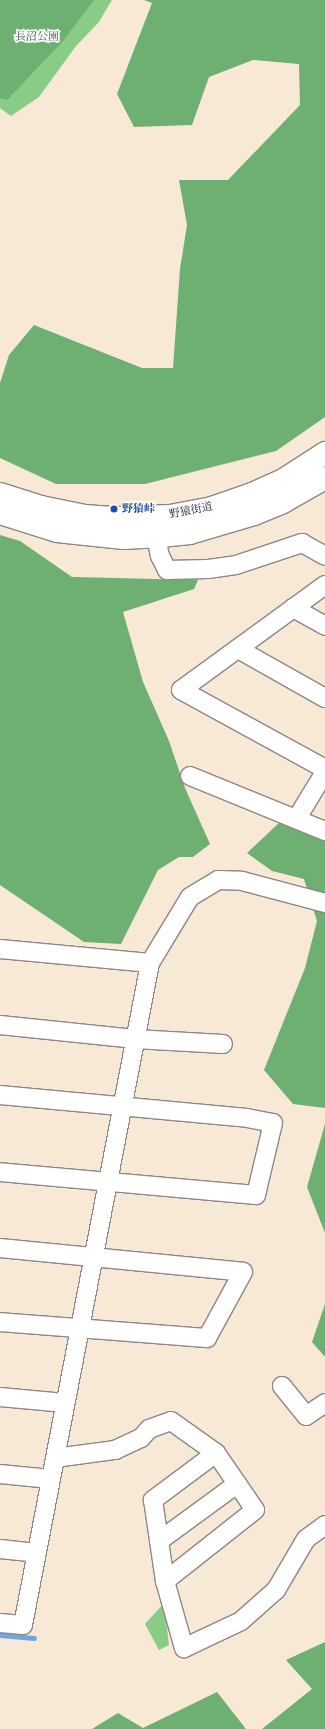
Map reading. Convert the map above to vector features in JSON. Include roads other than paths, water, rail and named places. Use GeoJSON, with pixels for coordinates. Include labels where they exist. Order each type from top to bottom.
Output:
{"type":"FeatureCollection","features":[{"type":"Feature","properties":{"kind":"main road","name":"野猿街道"},"geometry":{"type":"LineString","coordinates":[[0,494],[40,507],[85,516],[116,518],[170,516],[206,509],[252,494],[284,479],[324,454]]}},
{"type":"Feature","properties":{"kind":"main road","name":"野猿街道"},"geometry":{"type":"LineString","coordinates":[[0,513],[57,531],[124,538],[190,533],[254,514],[283,502],[325,478]]}},
{"type":"Feature","properties":{"kind":"street"},"geometry":{"type":"LineString","coordinates":[[156,536],[160,556],[166,570],[208,569],[236,564],[302,543],[325,556]]}},
{"type":"Feature","properties":{"kind":"street"},"geometry":{"type":"LineString","coordinates":[[325,585],[182,690],[325,769]]}},
{"type":"Feature","properties":{"kind":"street"},"geometry":{"type":"LineString","coordinates":[[293,608],[325,626]]}},
{"type":"Feature","properties":{"kind":"street"},"geometry":{"type":"LineString","coordinates":[[238,649],[325,698]]}},
{"type":"Feature","properties":{"kind":"street"},"geometry":{"type":"LineString","coordinates":[[297,818],[325,772]]}},
{"type":"Feature","properties":{"kind":"street"},"geometry":{"type":"LineString","coordinates":[[190,776],[297,818],[325,831]]}},
{"type":"Feature","properties":{"kind":"street"},"geometry":{"type":"LineString","coordinates":[[0,1623],[23,1625],[150,963],[190,897],[218,880],[242,881],[325,902]]}},
{"type":"Feature","properties":{"kind":"street"},"geometry":{"type":"LineString","coordinates":[[0,949],[150,963]]}},
{"type":"Feature","properties":{"kind":"street"},"geometry":{"type":"LineString","coordinates":[[0,1025],[136,1039],[223,1044]]}},
{"type":"Feature","properties":{"kind":"street"},"geometry":{"type":"LineString","coordinates":[[0,1095],[247,1118],[273,1123],[256,1195],[0,1172]]}},
{"type":"Feature","properties":{"kind":"street"},"geometry":{"type":"LineString","coordinates":[[0,1248],[243,1272],[207,1338],[0,1322]]}},
{"type":"Feature","properties":{"kind":"street"},"geometry":{"type":"LineString","coordinates":[[282,1386],[306,1416],[325,1403]]}},
{"type":"Feature","properties":{"kind":"street"},"geometry":{"type":"LineString","coordinates":[[0,1397],[65,1403]]}},
{"type":"Feature","properties":{"kind":"street"},"geometry":{"type":"LineString","coordinates":[[55,1458],[115,1450],[141,1438],[149,1429],[171,1421],[216,1454],[255,1510],[165,1581]]}},
{"type":"Feature","properties":{"kind":"street"},"geometry":{"type":"LineString","coordinates":[[216,1454],[153,1500],[165,1581],[184,1648],[240,1621],[276,1590],[306,1539],[325,1525]]}},
{"type":"Feature","properties":{"kind":"street"},"geometry":{"type":"LineString","coordinates":[[0,1474],[51,1480]]}},
{"type":"Feature","properties":{"kind":"street"},"geometry":{"type":"LineString","coordinates":[[159,1541],[237,1484]]}},
{"type":"Feature","properties":{"kind":"street"},"geometry":{"type":"LineString","coordinates":[[0,1549],[37,1553]]}},
{"type":"Feature","properties":{"kind":"waterway"},"geometry":{"type":"LineString","coordinates":[[0,1635],[34,1638]]}},
{"type":"Feature","properties":{"kind":"place","name":"野猿峠"},"geometry":{"type":"Point","coordinates":[114,509]}},
{"type":"Feature","properties":{"kind":"park label","name":"長沼公園"},"geometry":{"type":"Point","coordinates":[37,37]}}]}
